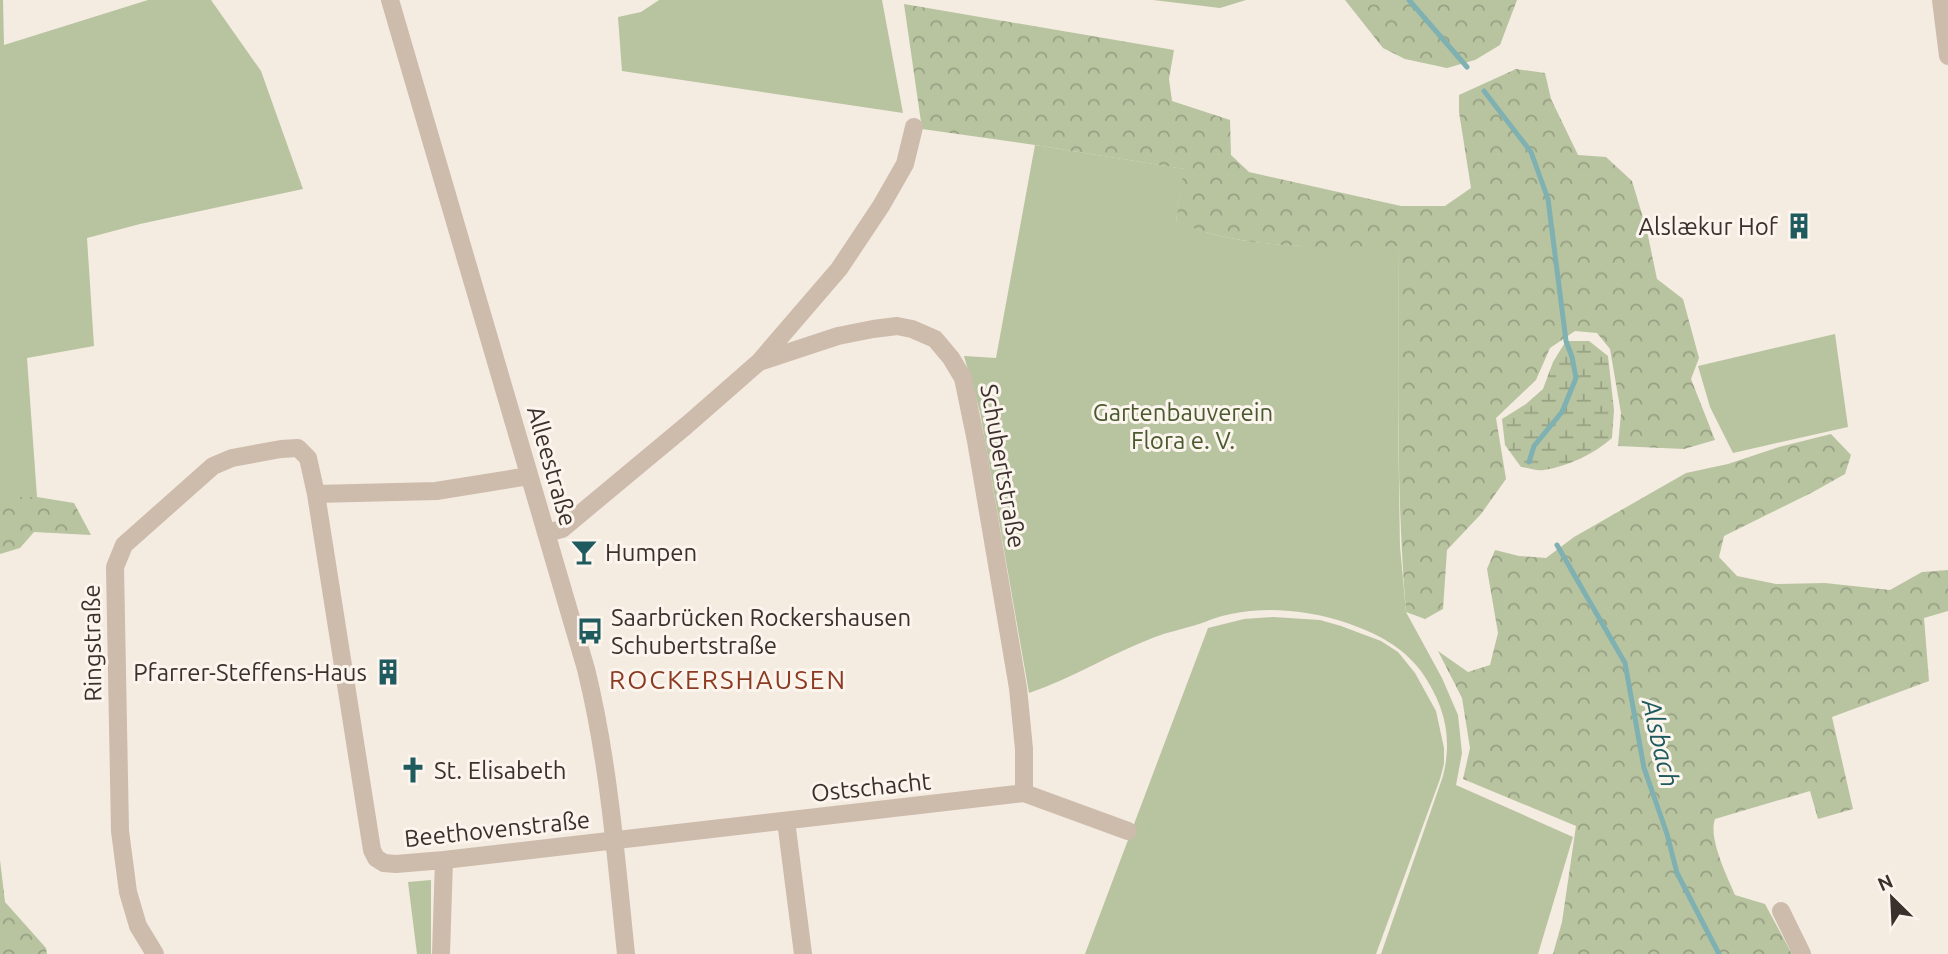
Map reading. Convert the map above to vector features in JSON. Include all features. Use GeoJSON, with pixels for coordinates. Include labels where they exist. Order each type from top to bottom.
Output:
{"type":"FeatureCollection","features":[{"type":"Feature","properties":{"kind":"street","name":"Alleestraße"},"geometry":{"type":"LineString","coordinates":[[390,0],[596,709],[626,954]]}},
{"type":"Feature","properties":{"kind":"street"},"geometry":{"type":"LineString","coordinates":[[1941,0],[1948,56]]}},
{"type":"Feature","properties":{"kind":"street","name":"Schubertstraße"},"geometry":{"type":"LineString","coordinates":[[546,533],[562,528],[759,362],[839,269],[874,217],[905,164],[914,127]]}},
{"type":"Feature","properties":{"kind":"street","name":"Schubertstraße"},"geometry":{"type":"LineString","coordinates":[[759,362],[838,336],[897,326],[935,339],[951,358],[963,378],[976,441],[1018,688],[1024,750],[1024,793]]}},
{"type":"Feature","properties":{"kind":"street","name":"Ringstraße"},"geometry":{"type":"LineString","coordinates":[[155,954],[138,926],[128,892],[120,831],[116,567],[124,545],[213,466],[232,458],[281,449],[298,449],[308,458],[316,494]]}},
{"type":"Feature","properties":{"kind":"street"},"geometry":{"type":"LineString","coordinates":[[316,494],[436,491],[530,476]]}},
{"type":"Feature","properties":{"kind":"street","name":"Beethovenstraße"},"geometry":{"type":"LineString","coordinates":[[316,494],[372,850],[376,858],[384,863],[396,864],[614,842]]}},
{"type":"Feature","properties":{"kind":"street","name":"Ostschacht"},"geometry":{"type":"LineString","coordinates":[[614,842],[1024,793],[1128,831]]}},
{"type":"Feature","properties":{"kind":"street"},"geometry":{"type":"LineString","coordinates":[[786,821],[803,954]]}},
{"type":"Feature","properties":{"kind":"street"},"geometry":{"type":"LineString","coordinates":[[441,954],[444,860]]}},
{"type":"Feature","properties":{"kind":"street"},"geometry":{"type":"LineString","coordinates":[[1781,911],[1802,954]]}},
{"type":"Feature","properties":{"kind":"green space"},"geometry":{"type":"Polygon","coordinates":[[[0,0],[3,0],[4,45],[148,0],[211,0],[261,71],[303,189],[87,238],[94,346],[27,358],[37,497],[0,497],[0,0]]]}},
{"type":"Feature","properties":{"kind":"green space"},"geometry":{"type":"Polygon","coordinates":[[[659,0],[882,0],[903,113],[622,71],[618,17],[641,12],[659,0]]]}},
{"type":"Feature","properties":{"kind":"green space"},"geometry":{"type":"Polygon","coordinates":[[[1153,0],[1246,0],[1220,8],[1153,0]]]}},
{"type":"Feature","properties":{"kind":"green space"},"geometry":{"type":"Polygon","coordinates":[[[1345,0],[1517,0],[1500,45],[1475,60],[1447,68],[1405,59],[1383,48],[1345,0]]]}},
{"type":"Feature","properties":{"kind":"green space"},"geometry":{"type":"Polygon","coordinates":[[[904,4],[1174,50],[1169,79],[1172,101],[1230,120],[1231,155],[1249,172],[1401,206],[1445,206],[1471,188],[1459,112],[1459,95],[1516,69],[1545,73],[1551,99],[1578,155],[1606,157],[1632,181],[1647,231],[1657,279],[1683,299],[1699,358],[1691,379],[1715,440],[1684,449],[1618,446],[1621,413],[1610,349],[1597,333],[1575,331],[1550,348],[1536,380],[1496,418],[1506,479],[1481,514],[1447,550],[1443,609],[1425,619],[1406,612],[1399,475],[1399,246],[1281,245],[1213,234],[1176,221],[1184,169],[922,129],[904,4]]]}},
{"type":"Feature","properties":{"kind":"green space","name":"Gartenbauverein Flora e. V."},"geometry":{"type":"Polygon","coordinates":[[[1035,145],[1185,169],[1176,221],[1208,233],[1282,245],[1399,246],[1400,546],[1406,612],[1442,678],[1458,715],[1462,753],[1456,785],[1573,837],[1538,954],[1381,954],[1443,776],[1447,747],[1441,708],[1429,683],[1406,654],[1378,636],[1319,615],[1275,610],[1245,612],[1222,616],[1155,637],[1029,693],[980,412],[964,356],[996,358],[1035,145]]]}},
{"type":"Feature","properties":{"kind":"green space"},"geometry":{"type":"Polygon","coordinates":[[[1835,334],[1848,427],[1733,453],[1710,407],[1698,366],[1835,334]]]}},
{"type":"Feature","properties":{"kind":"green space"},"geometry":{"type":"Polygon","coordinates":[[[1566,341],[1589,341],[1608,356],[1614,410],[1612,438],[1589,454],[1563,466],[1541,470],[1521,467],[1505,445],[1502,419],[1543,389],[1553,362],[1566,341]]]}},
{"type":"Feature","properties":{"kind":"green space"},"geometry":{"type":"Polygon","coordinates":[[[1831,434],[1851,455],[1845,474],[1724,536],[1719,557],[1737,576],[1776,584],[1825,583],[1890,590],[1922,572],[1948,570],[1948,611],[1924,618],[1929,681],[1832,717],[1853,809],[1818,819],[1810,791],[1715,819],[1716,846],[1735,895],[1765,904],[1792,954],[1553,954],[1562,922],[1576,826],[1463,779],[1470,748],[1462,698],[1438,651],[1468,672],[1490,665],[1498,633],[1487,569],[1495,550],[1519,556],[1546,558],[1574,537],[1686,473],[1728,464],[1831,434]]]}},
{"type":"Feature","properties":{"kind":"green space"},"geometry":{"type":"Polygon","coordinates":[[[0,497],[37,497],[74,503],[91,535],[34,532],[20,548],[0,554],[0,497]]]}},
{"type":"Feature","properties":{"kind":"green space"},"geometry":{"type":"Polygon","coordinates":[[[1273,617],[1320,620],[1381,641],[1398,652],[1415,673],[1436,711],[1444,748],[1444,764],[1376,954],[1085,954],[1208,628],[1244,619],[1273,617]]]}},
{"type":"Feature","properties":{"kind":"green space"},"geometry":{"type":"Polygon","coordinates":[[[0,860],[5,902],[46,948],[47,954],[0,954],[0,860]]]}},
{"type":"Feature","properties":{"kind":"green space"},"geometry":{"type":"Polygon","coordinates":[[[431,880],[431,954],[417,954],[408,882],[431,880]]]}},
{"type":"Feature","properties":{"kind":"waterway","name":"Alsbach"},"geometry":{"type":"LineString","coordinates":[[1409,0],[1467,67]]}},
{"type":"Feature","properties":{"kind":"waterway","name":"Alsbach"},"geometry":{"type":"LineString","coordinates":[[1484,91],[1531,152],[1548,199],[1566,341],[1576,378],[1562,412],[1534,446],[1529,462]]}},
{"type":"Feature","properties":{"kind":"waterway","name":"Alsbach"},"geometry":{"type":"LineString","coordinates":[[1557,545],[1625,663],[1644,768],[1667,834],[1677,873],[1719,954]]}},
{"type":"Feature","properties":{"kind":"place","name":"Alslækur Hof"},"geometry":{"type":"Point","coordinates":[1799,226]}},
{"type":"Feature","properties":{"kind":"place","name":"Humpen"},"geometry":{"type":"Point","coordinates":[584,552]}},
{"type":"Feature","properties":{"kind":"place","name":"Saarbrücken Rockershausen Schubertstraße"},"geometry":{"type":"Point","coordinates":[590,631]}},
{"type":"Feature","properties":{"kind":"place","name":"Pfarrer-Steffens-Haus"},"geometry":{"type":"Point","coordinates":[388,672]}},
{"type":"Feature","properties":{"kind":"place","name":"St. Elisabeth"},"geometry":{"type":"Point","coordinates":[413,770]}},
{"type":"Feature","properties":{"kind":"district","name":"ROCKERSHAUSEN"},"geometry":{"type":"Point","coordinates":[728,679]}}]}
